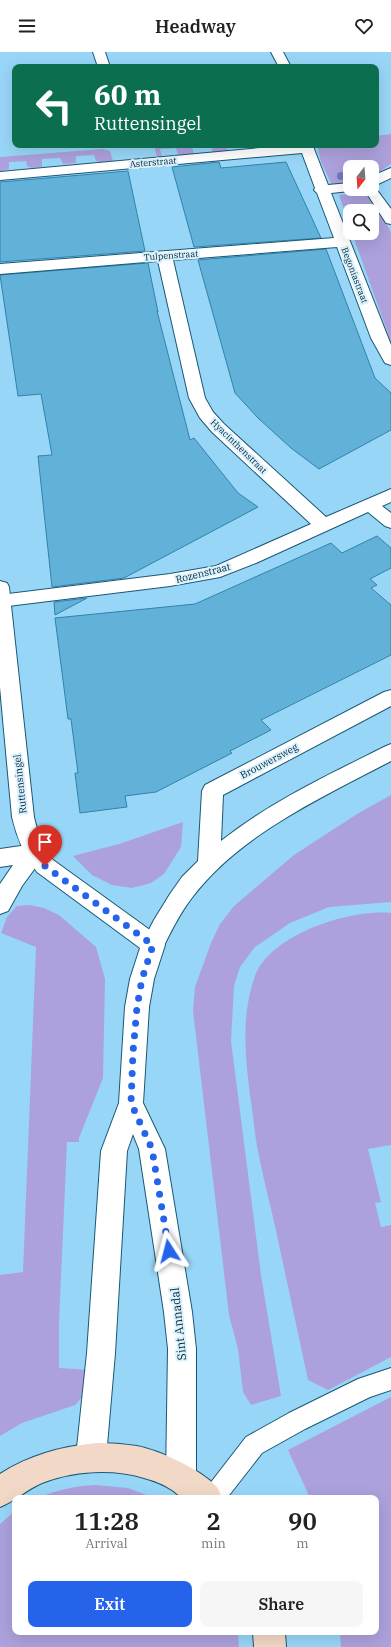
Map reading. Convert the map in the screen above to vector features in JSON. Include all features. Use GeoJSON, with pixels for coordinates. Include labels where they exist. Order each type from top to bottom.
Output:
{"type":"FeatureCollection","features":[{"type":"Feature","properties":{"kind":"main road"},"geometry":{"type":"LineString","coordinates":[[0,1492],[20,1478],[55,1464],[91,1457],[126,1459],[157,1467],[181,1479],[203,1495]]}},
{"type":"Feature","properties":{"kind":"main road"},"geometry":{"type":"LineString","coordinates":[[269,1635],[270,1647]]}},
{"type":"Feature","properties":{"kind":"street"},"geometry":{"type":"LineString","coordinates":[[99,52],[103,64]]}},
{"type":"Feature","properties":{"kind":"street"},"geometry":{"type":"LineString","coordinates":[[277,52],[283,64]]}},
{"type":"Feature","properties":{"kind":"street","name":"Asterstraat"},"geometry":{"type":"LineString","coordinates":[[0,176],[132,157],[299,148]]}},
{"type":"Feature","properties":{"kind":"street","name":"Begoniastraat"},"geometry":{"type":"LineString","coordinates":[[307,148],[321,190],[379,338],[391,360]]}},
{"type":"Feature","properties":{"kind":"street"},"geometry":{"type":"LineString","coordinates":[[379,178],[391,172]]}},
{"type":"Feature","properties":{"kind":"street"},"geometry":{"type":"LineString","coordinates":[[321,190],[343,188]]}},
{"type":"Feature","properties":{"kind":"street"},"geometry":{"type":"LineString","coordinates":[[376,196],[391,220]]}},
{"type":"Feature","properties":{"kind":"street","name":"Tulpenstraat"},"geometry":{"type":"LineString","coordinates":[[0,269],[342,242]]}},
{"type":"Feature","properties":{"kind":"street","name":"Hyacinthenstraat"},"geometry":{"type":"LineString","coordinates":[[164,256],[197,398],[206,414],[218,428],[323,525]]}},
{"type":"Feature","properties":{"kind":"street","name":"Rozenstraat"},"geometry":{"type":"LineString","coordinates":[[0,596],[194,577],[220,571],[391,495]]}},
{"type":"Feature","properties":{"kind":"street"},"geometry":{"type":"LineString","coordinates":[[370,505],[391,522]]}},
{"type":"Feature","properties":{"kind":"street","name":"Ruttensingel"},"geometry":{"type":"LineString","coordinates":[[0,596],[23,817],[27,835],[34,853],[45,866],[60,878],[153,945]]}},
{"type":"Feature","properties":{"kind":"street","name":"Brouwersweg"},"geometry":{"type":"LineString","coordinates":[[209,864],[213,791],[391,697]]}},
{"type":"Feature","properties":{"kind":"street"},"geometry":{"type":"LineString","coordinates":[[153,945],[180,896],[197,875],[209,864],[239,840],[293,804],[391,752]]}},
{"type":"Feature","properties":{"kind":"street"},"geometry":{"type":"LineString","coordinates":[[0,858],[34,853]]}},
{"type":"Feature","properties":{"kind":"street"},"geometry":{"type":"LineString","coordinates":[[0,905],[14,880],[34,853]]}},
{"type":"Feature","properties":{"kind":"street","name":"Sint Annadal"},"geometry":{"type":"LineString","coordinates":[[91,1457],[101,1353],[114,1151],[131,1103],[137,1007],[142,979],[153,945]]}},
{"type":"Feature","properties":{"kind":"street","name":"Sint Annadal"},"geometry":{"type":"LineString","coordinates":[[131,1103],[152,1149],[178,1312],[182,1349],[181,1479]]}},
{"type":"Feature","properties":{"kind":"lane"},"geometry":{"type":"LineString","coordinates":[[215,1495],[254,1445],[297,1421],[366,1387],[391,1379]]}},
{"type":"Feature","properties":{"kind":"shaded area"},"geometry":{"type":"Polygon","coordinates":[[[391,134],[391,164],[379,172],[379,160],[343,160],[343,183],[332,185],[321,162],[318,148],[379,148],[379,136],[391,134]]]}},
{"type":"Feature","properties":{"kind":"shaded area"},"geometry":{"type":"Polygon","coordinates":[[[155,148],[176,148],[160,149],[162,157],[157,157],[155,148]]]}},
{"type":"Feature","properties":{"kind":"shaded area"},"geometry":{"type":"Polygon","coordinates":[[[176,148],[192,148],[194,154],[178,155],[176,148]]]}},
{"type":"Feature","properties":{"kind":"shaded area"},"geometry":{"type":"Polygon","coordinates":[[[211,148],[227,148],[228,151],[213,152],[211,148]]]}},
{"type":"Feature","properties":{"kind":"shaded area"},"geometry":{"type":"Polygon","coordinates":[[[103,149],[110,151],[113,161],[96,161],[94,155],[76,156],[76,163],[63,164],[60,158],[42,159],[42,167],[32,168],[27,166],[26,161],[9,162],[9,169],[0,171],[0,157],[103,149]]]}},
{"type":"Feature","properties":{"kind":"shaded area"},"geometry":{"type":"Polygon","coordinates":[[[339,195],[369,196],[375,204],[343,204],[343,207],[339,195]]]}},
{"type":"Feature","properties":{"kind":"shaded area"},"geometry":{"type":"Polygon","coordinates":[[[379,211],[391,232],[391,342],[355,240],[379,240],[379,211]]]}},
{"type":"Feature","properties":{"kind":"shaded area"},"geometry":{"type":"Polygon","coordinates":[[[391,795],[391,902],[329,907],[290,923],[255,947],[240,967],[234,986],[231,1041],[261,1275],[281,1396],[251,1405],[243,1392],[238,1349],[229,1315],[193,1011],[195,987],[211,943],[220,924],[234,906],[294,855],[357,814],[391,795]]]}},
{"type":"Feature","properties":{"kind":"shaded area"},"geometry":{"type":"Polygon","coordinates":[[[183,822],[181,847],[164,874],[151,883],[132,888],[112,885],[92,875],[73,856],[119,844],[183,822]]]}},
{"type":"Feature","properties":{"kind":"shaded area"},"geometry":{"type":"Polygon","coordinates":[[[30,905],[44,908],[59,915],[96,947],[105,979],[103,1078],[79,1138],[79,1142],[67,1142],[59,1323],[59,1368],[90,1370],[83,1396],[75,1405],[22,1423],[0,1436],[0,1275],[23,1272],[36,947],[1,933],[7,917],[17,906],[30,905]]]}},
{"type":"Feature","properties":{"kind":"shaded area"},"geometry":{"type":"Polygon","coordinates":[[[391,913],[391,1145],[368,1149],[381,1202],[375,1203],[381,1227],[391,1225],[391,1357],[328,1390],[308,1380],[255,1134],[247,1065],[245,1035],[246,1020],[255,976],[264,961],[277,948],[314,927],[334,920],[355,915],[391,913]]]}},
{"type":"Feature","properties":{"kind":"shaded area"},"geometry":{"type":"Polygon","coordinates":[[[391,1397],[391,1647],[341,1647],[340,1635],[379,1635],[379,1495],[309,1495],[288,1450],[391,1397]]]}},
{"type":"Feature","properties":{"kind":"shaded area"},"geometry":{"type":"Polygon","coordinates":[[[95,1485],[128,1488],[146,1495],[46,1495],[80,1486],[95,1485]]]}},
{"type":"Feature","properties":{"kind":"shaded area"},"geometry":{"type":"Polygon","coordinates":[[[12,1514],[12,1635],[238,1635],[239,1647],[0,1647],[0,1524],[12,1514]]]}},
{"type":"Feature","properties":{"kind":"building"},"geometry":{"type":"Polygon","coordinates":[[[219,162],[221,168],[286,162],[321,238],[194,247],[172,167],[219,162]]]}},
{"type":"Feature","properties":{"kind":"building"},"geometry":{"type":"Polygon","coordinates":[[[128,171],[145,251],[0,262],[0,182],[128,171]]]}},
{"type":"Feature","properties":{"kind":"building"},"geometry":{"type":"Polygon","coordinates":[[[326,249],[375,378],[391,393],[391,430],[319,469],[291,448],[258,418],[235,393],[198,260],[326,249]]]}},
{"type":"Feature","properties":{"kind":"building"},"geometry":{"type":"Polygon","coordinates":[[[148,263],[158,312],[157,311],[190,440],[194,438],[238,493],[258,507],[124,578],[52,587],[38,456],[52,455],[41,394],[18,396],[0,275],[148,263]]]}},
{"type":"Feature","properties":{"kind":"building"},"geometry":{"type":"Polygon","coordinates":[[[377,536],[391,548],[391,568],[370,579],[377,585],[371,588],[391,605],[391,655],[261,720],[271,730],[230,751],[232,753],[156,792],[125,796],[127,807],[80,813],[75,773],[78,773],[71,719],[68,719],[55,618],[195,604],[331,543],[342,553],[377,536]]]}},
{"type":"Feature","properties":{"kind":"building"},"geometry":{"type":"Polygon","coordinates":[[[87,598],[55,615],[54,602],[87,598]]]}},
{"type":"Feature","properties":{"kind":"route"},"geometry":{"type":"LineString","coordinates":[[45,866],[153,945],[142,979],[137,1007],[131,1103],[152,1149],[169,1251]]}}]}
